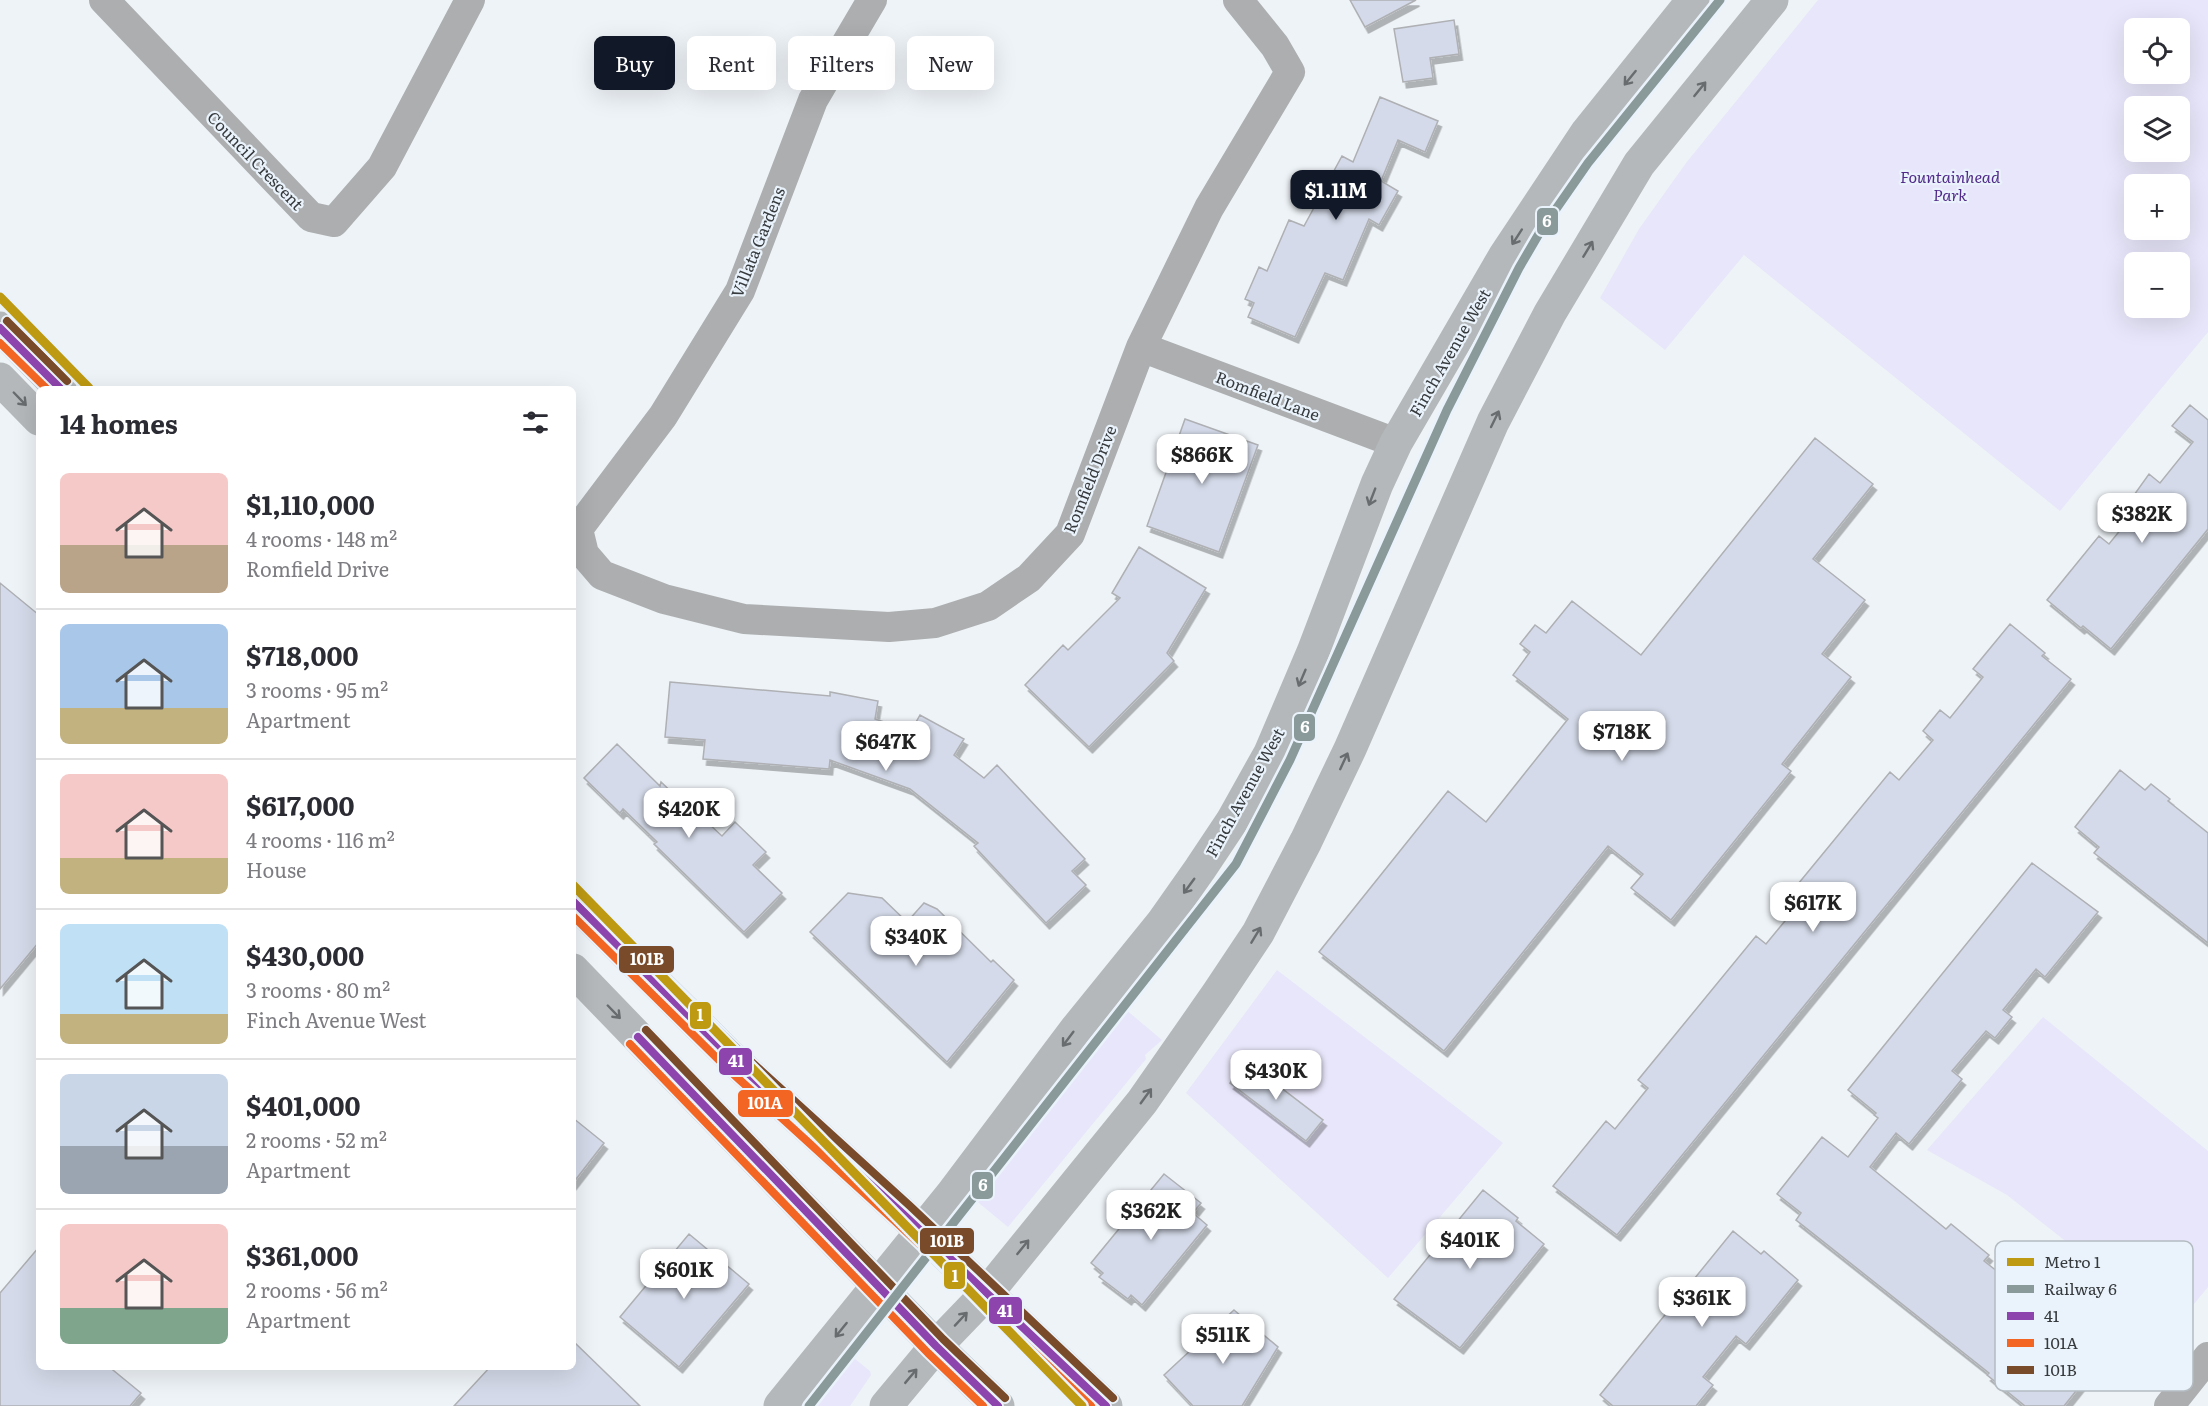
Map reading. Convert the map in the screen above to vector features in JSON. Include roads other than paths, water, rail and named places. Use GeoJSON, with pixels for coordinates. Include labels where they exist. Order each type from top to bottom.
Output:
{"type":"FeatureCollection","features":[{"type":"Feature","properties":{"kind":"main road","name":"Finch Avenue West"},"geometry":{"type":"LineString","coordinates":[[780,1406],[952,1194],[1076,1029],[1162,923],[1232,821],[1270,753],[1313,652],[1395,443],[1504,257],[1587,132],[1693,0]]}},
{"type":"Feature","properties":{"kind":"main road"},"geometry":{"type":"LineString","coordinates":[[886,1406],[936,1346],[987,1293],[1142,1102],[1258,933],[1350,749],[1493,422],[1550,312],[1639,164],[1772,0]]}},
{"type":"Feature","properties":{"kind":"main road"},"geometry":{"type":"LineString","coordinates":[[0,328],[58,386]]}},
{"type":"Feature","properties":{"kind":"main road"},"geometry":{"type":"LineString","coordinates":[[0,379],[36,416]]}},
{"type":"Feature","properties":{"kind":"main road"},"geometry":{"type":"LineString","coordinates":[[576,904],[738,1064],[1106,1406]]}},
{"type":"Feature","properties":{"kind":"main road"},"geometry":{"type":"LineString","coordinates":[[576,973],[936,1346],[998,1406]]}},
{"type":"Feature","properties":{"kind":"street","name":"Council Crescent"},"geometry":{"type":"LineString","coordinates":[[104,0],[311,217],[334,222],[382,167],[470,0]]}},
{"type":"Feature","properties":{"kind":"street","name":"Villata Gardens"},"geometry":{"type":"LineString","coordinates":[[578,529],[663,416],[740,291],[813,100],[872,0]]}},
{"type":"Feature","properties":{"kind":"street","name":"Romfield Drive"},"geometry":{"type":"LineString","coordinates":[[578,529],[584,554],[602,575],[664,599],[744,619],[889,627],[935,623],[988,606],[1029,578],[1070,534],[1141,346],[1209,207],[1290,72],[1275,46],[1238,0]]}},
{"type":"Feature","properties":{"kind":"street","name":"Romfield Lane"},"geometry":{"type":"LineString","coordinates":[[1141,346],[1395,443]]}},
{"type":"Feature","properties":{"kind":"street"},"geometry":{"type":"LineString","coordinates":[[2193,1376],[2208,1357]]}},
{"type":"Feature","properties":{"kind":"street"},"geometry":{"type":"LineString","coordinates":[[2169,1406],[2181,1391]]}},
{"type":"Feature","properties":{"kind":"metro line","name":"1"},"geometry":{"type":"LineString","coordinates":[[0,297],[87,386]]}},
{"type":"Feature","properties":{"kind":"metro line","name":"1"},"geometry":{"type":"LineString","coordinates":[[576,888],[1082,1406]]}},
{"type":"Feature","properties":{"kind":"rail line","name":"6"},"geometry":{"type":"LineString","coordinates":[[809,1406],[1236,864],[1290,760],[1447,410],[1519,268],[1540,232],[1588,163],[1720,0]]}},
{"type":"Feature","properties":{"kind":"park label","name":"Fountainhead Park"},"geometry":{"type":"Point","coordinates":[1950,185]}}]}
